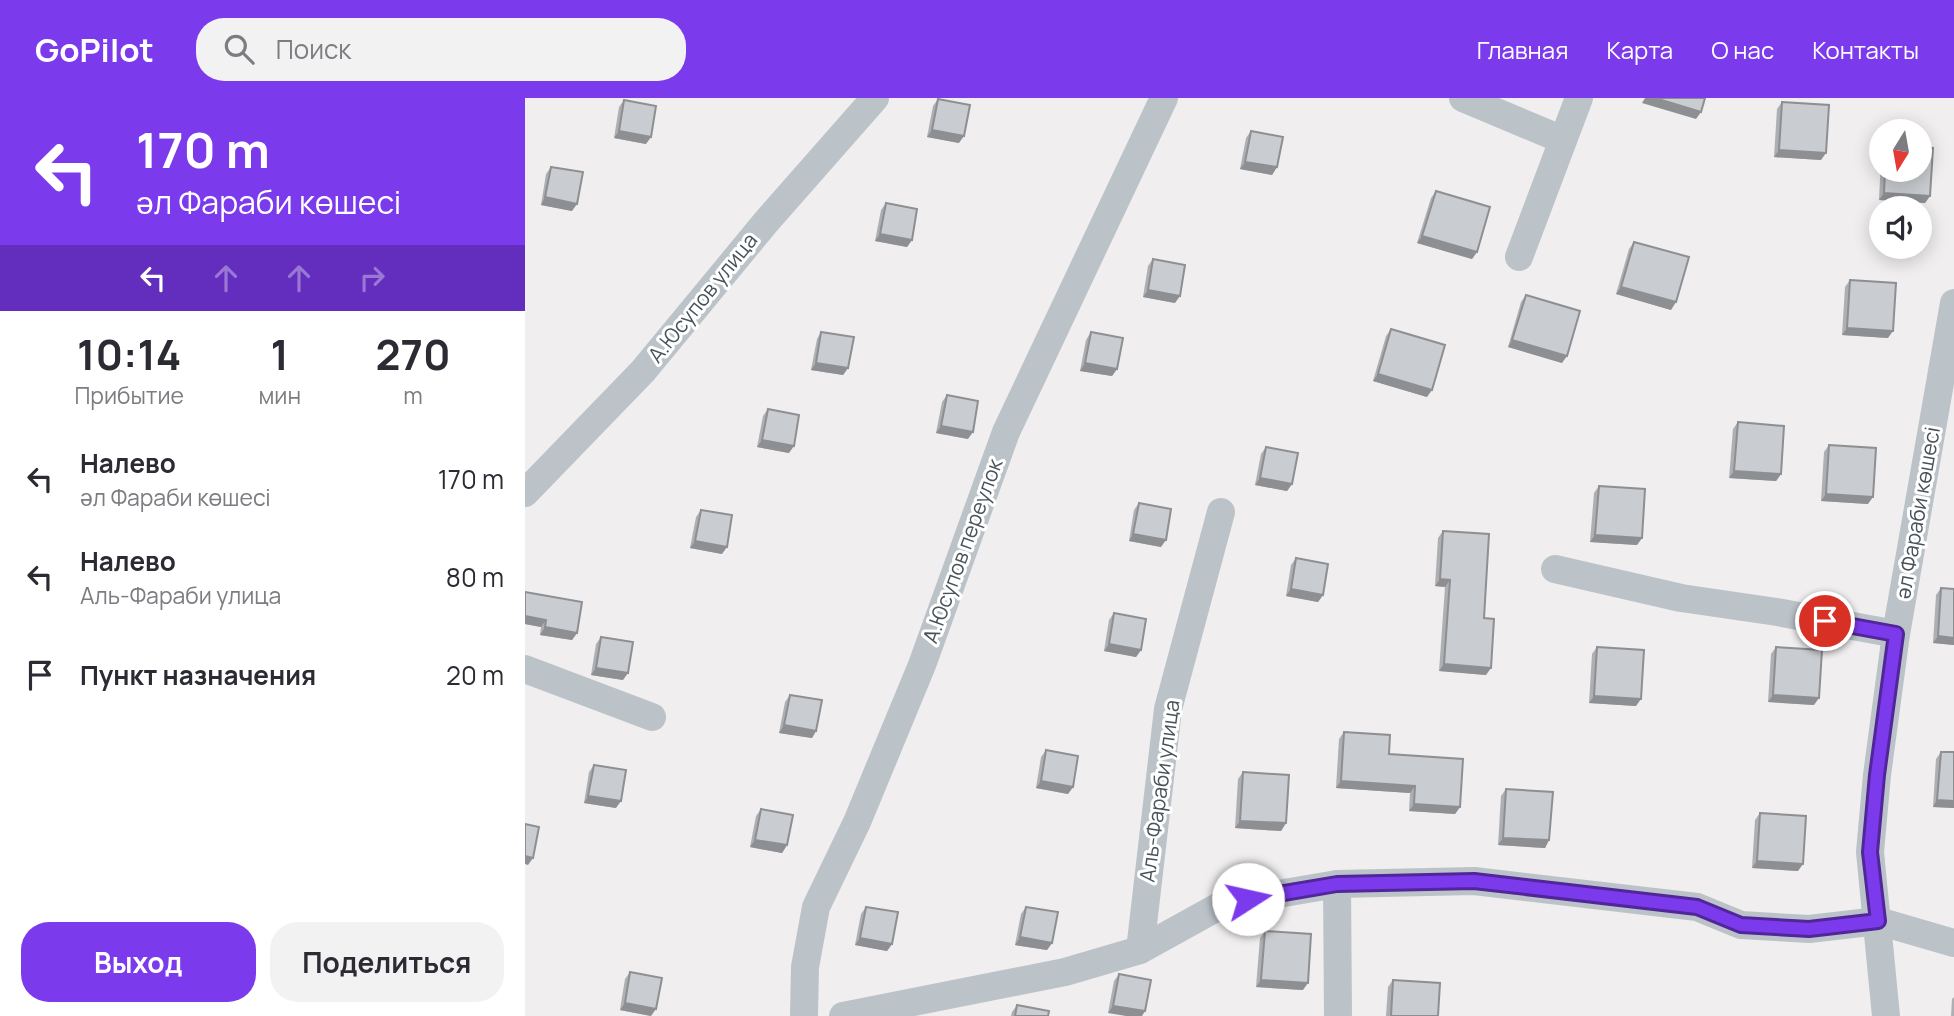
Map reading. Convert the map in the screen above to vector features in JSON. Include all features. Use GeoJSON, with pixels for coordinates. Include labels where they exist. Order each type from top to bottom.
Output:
{"type":"FeatureCollection","features":[{"type":"Feature","properties":{"kind":"street","name":"А.Юсупов улица"},"geometry":{"type":"LineString","coordinates":[[525,493],[643,371],[766,222],[875,98]]}},
{"type":"Feature","properties":{"kind":"street","name":"А.Юсупов переулок"},"geometry":{"type":"LineString","coordinates":[[804,1016],[805,967],[816,907],[857,822],[922,665],[1006,432],[1164,98]]}},
{"type":"Feature","properties":{"kind":"street"},"geometry":{"type":"LineString","coordinates":[[1463,98],[1563,140]]}},
{"type":"Feature","properties":{"kind":"street"},"geometry":{"type":"LineString","coordinates":[[1519,257],[1579,98]]}},
{"type":"Feature","properties":{"kind":"street","name":"әл Фараби көшесі"},"geometry":{"type":"LineString","coordinates":[[1886,1016],[1870,852],[1877,775],[1896,634],[1954,303]]}},
{"type":"Feature","properties":{"kind":"street","name":"Аль-Фараби улица"},"geometry":{"type":"LineString","coordinates":[[1140,950],[1168,709],[1221,512]]}},
{"type":"Feature","properties":{"kind":"street"},"geometry":{"type":"LineString","coordinates":[[1555,569],[1681,598],[1896,634]]}},
{"type":"Feature","properties":{"kind":"street"},"geometry":{"type":"LineString","coordinates":[[525,669],[652,717]]}},
{"type":"Feature","properties":{"kind":"street"},"geometry":{"type":"LineString","coordinates":[[843,1016],[1065,972],[1140,950],[1225,903],[1337,884],[1474,881],[1697,907],[1741,925],[1809,929],[1878,921],[1954,943]]}},
{"type":"Feature","properties":{"kind":"street"},"geometry":{"type":"LineString","coordinates":[[1337,884],[1338,1016]]}},
{"type":"Feature","properties":{"kind":"building"},"geometry":{"type":"Polygon","coordinates":[[[1655,98],[1705,98],[1701,112],[1655,98]]]}},
{"type":"Feature","properties":{"kind":"building"},"geometry":{"type":"Polygon","coordinates":[[[938,99],[970,105],[964,136],[932,130],[938,99]]]}},
{"type":"Feature","properties":{"kind":"building"},"geometry":{"type":"Polygon","coordinates":[[[624,100],[656,106],[651,137],[619,131],[624,100]]]}},
{"type":"Feature","properties":{"kind":"building"},"geometry":{"type":"Polygon","coordinates":[[[1782,102],[1829,105],[1826,153],[1779,150],[1782,102]]]}},
{"type":"Feature","properties":{"kind":"building"},"geometry":{"type":"Polygon","coordinates":[[[1251,131],[1283,137],[1277,167],[1245,162],[1251,131]]]}},
{"type":"Feature","properties":{"kind":"building"},"geometry":{"type":"Polygon","coordinates":[[[551,167],[583,172],[577,204],[545,197],[551,167]]]}},
{"type":"Feature","properties":{"kind":"building"},"geometry":{"type":"Polygon","coordinates":[[[1884,182],[1931,182],[1930,196],[1884,193],[1884,182]]]}},
{"type":"Feature","properties":{"kind":"building"},"geometry":{"type":"Polygon","coordinates":[[[1436,191],[1490,207],[1477,252],[1422,236],[1436,191]]]}},
{"type":"Feature","properties":{"kind":"building"},"geometry":{"type":"Polygon","coordinates":[[[886,203],[917,209],[912,240],[880,234],[886,203]]]}},
{"type":"Feature","properties":{"kind":"building"},"geometry":{"type":"Polygon","coordinates":[[[1634,242],[1689,257],[1676,302],[1621,287],[1634,242]]]}},
{"type":"Feature","properties":{"kind":"building"},"geometry":{"type":"Polygon","coordinates":[[[1153,259],[1185,265],[1180,296],[1148,290],[1153,259]]]}},
{"type":"Feature","properties":{"kind":"building"},"geometry":{"type":"Polygon","coordinates":[[[1850,280],[1896,283],[1893,331],[1847,328],[1850,280]]]}},
{"type":"Feature","properties":{"kind":"building"},"geometry":{"type":"Polygon","coordinates":[[[1526,295],[1580,311],[1567,356],[1512,340],[1526,295]]]}},
{"type":"Feature","properties":{"kind":"building"},"geometry":{"type":"Polygon","coordinates":[[[1391,329],[1445,345],[1432,390],[1378,374],[1391,329]]]}},
{"type":"Feature","properties":{"kind":"building"},"geometry":{"type":"Polygon","coordinates":[[[821,332],[854,337],[848,368],[816,363],[821,332]]]}},
{"type":"Feature","properties":{"kind":"building"},"geometry":{"type":"Polygon","coordinates":[[[1091,332],[1123,338],[1117,369],[1085,363],[1091,332]]]}},
{"type":"Feature","properties":{"kind":"building"},"geometry":{"type":"Polygon","coordinates":[[[947,395],[978,401],[973,432],[941,426],[947,395]]]}},
{"type":"Feature","properties":{"kind":"building"},"geometry":{"type":"Polygon","coordinates":[[[768,409],[799,415],[794,446],[762,440],[768,409]]]}},
{"type":"Feature","properties":{"kind":"building"},"geometry":{"type":"Polygon","coordinates":[[[1738,422],[1784,426],[1781,474],[1734,471],[1738,422]]]}},
{"type":"Feature","properties":{"kind":"building"},"geometry":{"type":"Polygon","coordinates":[[[1829,445],[1876,448],[1873,497],[1826,494],[1829,445]]]}},
{"type":"Feature","properties":{"kind":"building"},"geometry":{"type":"Polygon","coordinates":[[[1266,447],[1298,453],[1292,484],[1260,478],[1266,447]]]}},
{"type":"Feature","properties":{"kind":"building"},"geometry":{"type":"Polygon","coordinates":[[[1599,486],[1645,489],[1642,538],[1595,535],[1599,486]]]}},
{"type":"Feature","properties":{"kind":"building"},"geometry":{"type":"Polygon","coordinates":[[[1139,503],[1171,509],[1166,540],[1133,534],[1139,503]]]}},
{"type":"Feature","properties":{"kind":"building"},"geometry":{"type":"Polygon","coordinates":[[[701,510],[732,515],[727,547],[695,541],[701,510]]]}},
{"type":"Feature","properties":{"kind":"building"},"geometry":{"type":"Polygon","coordinates":[[[1443,531],[1489,534],[1484,618],[1494,619],[1491,668],[1444,664],[1450,580],[1440,579],[1443,531]]]}},
{"type":"Feature","properties":{"kind":"building"},"geometry":{"type":"Polygon","coordinates":[[[1296,558],[1328,564],[1323,595],[1291,589],[1296,558]]]}},
{"type":"Feature","properties":{"kind":"building"},"geometry":{"type":"Polygon","coordinates":[[[1941,588],[1954,589],[1954,638],[1938,636],[1941,588]]]}},
{"type":"Feature","properties":{"kind":"building"},"geometry":{"type":"Polygon","coordinates":[[[525,592],[582,602],[577,633],[545,627],[546,620],[525,616],[525,592]]]}},
{"type":"Feature","properties":{"kind":"building"},"geometry":{"type":"Polygon","coordinates":[[[1114,613],[1146,619],[1141,650],[1109,644],[1114,613]]]}},
{"type":"Feature","properties":{"kind":"building"},"geometry":{"type":"Polygon","coordinates":[[[601,637],[633,642],[628,673],[596,668],[601,637]]]}},
{"type":"Feature","properties":{"kind":"building"},"geometry":{"type":"Polygon","coordinates":[[[1597,647],[1644,650],[1641,699],[1594,696],[1597,647]]]}},
{"type":"Feature","properties":{"kind":"building"},"geometry":{"type":"Polygon","coordinates":[[[1776,647],[1822,650],[1819,698],[1773,695],[1776,647]]]}},
{"type":"Feature","properties":{"kind":"building"},"geometry":{"type":"Polygon","coordinates":[[[790,695],[822,700],[816,731],[784,725],[790,695]]]}},
{"type":"Feature","properties":{"kind":"building"},"geometry":{"type":"Polygon","coordinates":[[[1344,732],[1390,735],[1389,754],[1463,759],[1460,807],[1414,804],[1415,786],[1341,781],[1344,732]]]}},
{"type":"Feature","properties":{"kind":"building"},"geometry":{"type":"Polygon","coordinates":[[[1046,750],[1078,756],[1073,787],[1041,781],[1046,750]]]}},
{"type":"Feature","properties":{"kind":"building"},"geometry":{"type":"Polygon","coordinates":[[[1941,752],[1954,752],[1954,801],[1937,800],[1941,752]]]}},
{"type":"Feature","properties":{"kind":"building"},"geometry":{"type":"Polygon","coordinates":[[[594,765],[626,770],[621,801],[588,796],[594,765]]]}},
{"type":"Feature","properties":{"kind":"building"},"geometry":{"type":"Polygon","coordinates":[[[1243,772],[1289,775],[1286,823],[1240,821],[1243,772]]]}},
{"type":"Feature","properties":{"kind":"building"},"geometry":{"type":"Polygon","coordinates":[[[1506,789],[1553,792],[1549,840],[1503,838],[1506,789]]]}},
{"type":"Feature","properties":{"kind":"building"},"geometry":{"type":"Polygon","coordinates":[[[761,809],[793,815],[787,845],[755,840],[761,809]]]}},
{"type":"Feature","properties":{"kind":"building"},"geometry":{"type":"Polygon","coordinates":[[[1760,813],[1806,816],[1803,864],[1757,861],[1760,813]]]}},
{"type":"Feature","properties":{"kind":"building"},"geometry":{"type":"Polygon","coordinates":[[[525,824],[539,827],[533,858],[525,856],[525,824]]]}},
{"type":"Feature","properties":{"kind":"building"},"geometry":{"type":"Polygon","coordinates":[[[866,907],[898,912],[892,944],[860,938],[866,907]]]}},
{"type":"Feature","properties":{"kind":"building"},"geometry":{"type":"Polygon","coordinates":[[[1026,907],[1058,912],[1052,943],[1020,937],[1026,907]]]}},
{"type":"Feature","properties":{"kind":"building"},"geometry":{"type":"Polygon","coordinates":[[[1265,931],[1311,934],[1308,983],[1261,980],[1265,931]]]}},
{"type":"Feature","properties":{"kind":"building"},"geometry":{"type":"Polygon","coordinates":[[[630,972],[662,978],[656,1009],[625,1003],[630,972]]]}},
{"type":"Feature","properties":{"kind":"building"},"geometry":{"type":"Polygon","coordinates":[[[1119,974],[1151,980],[1145,1011],[1113,1006],[1119,974]]]}},
{"type":"Feature","properties":{"kind":"building"},"geometry":{"type":"Polygon","coordinates":[[[1393,980],[1440,983],[1438,1016],[1391,1016],[1393,980]]]}},
{"type":"Feature","properties":{"kind":"building"},"geometry":{"type":"Polygon","coordinates":[[[1017,1005],[1049,1011],[1048,1016],[1015,1016],[1017,1005]]]}},
{"type":"Feature","properties":{"kind":"route"},"geometry":{"type":"LineString","coordinates":[[1248,899],[1337,884],[1474,881],[1697,907],[1741,925],[1809,929],[1878,921],[1870,852],[1877,775],[1896,634],[1825,621]]}}]}
